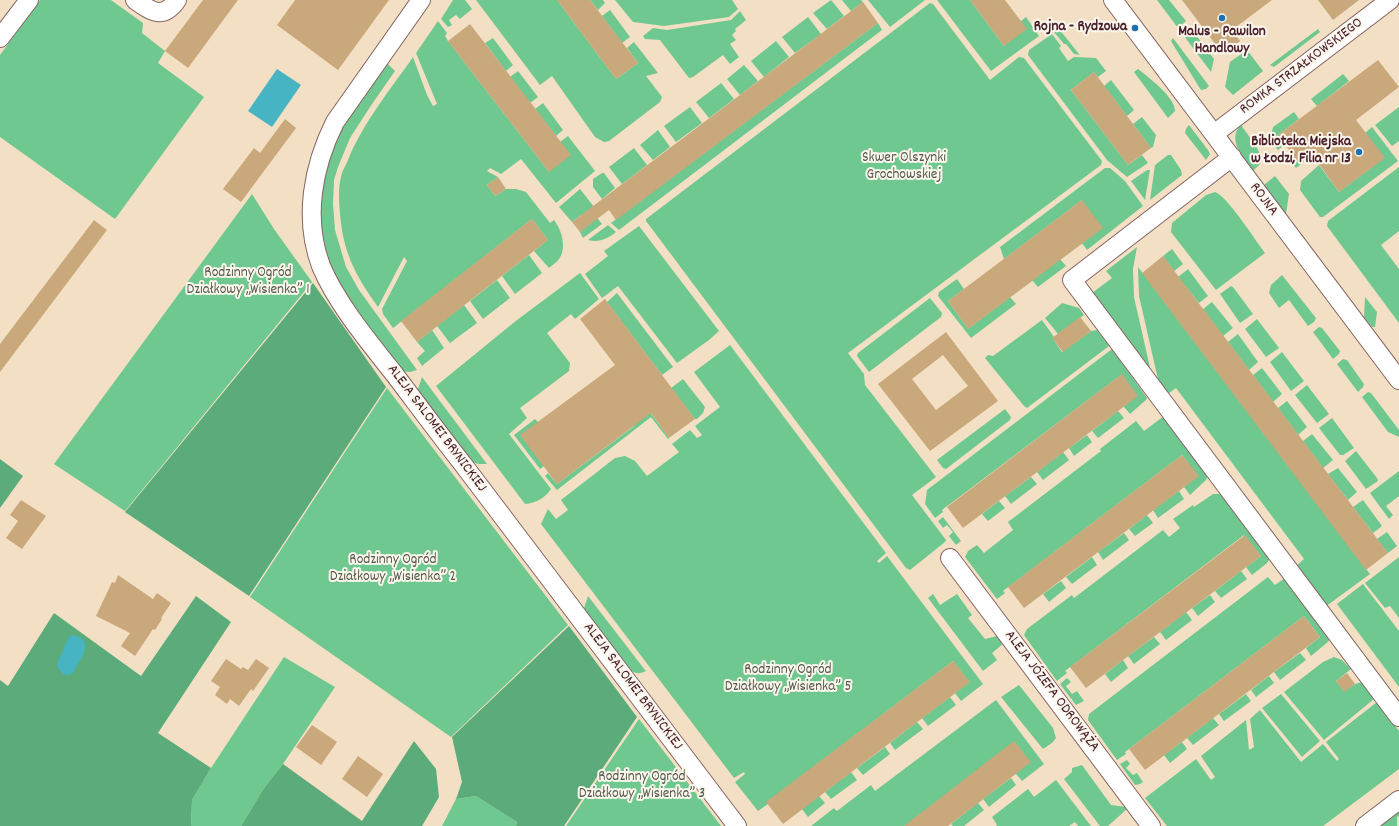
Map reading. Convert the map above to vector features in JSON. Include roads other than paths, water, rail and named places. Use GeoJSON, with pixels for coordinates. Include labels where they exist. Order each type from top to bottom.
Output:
{"type":"FeatureCollection","features":[{"type":"Feature","properties":{"kind":"street"},"geometry":{"type":"LineString","coordinates":[[0,38],[28,0]]}},
{"type":"Feature","properties":{"kind":"street"},"geometry":{"type":"LineString","coordinates":[[135,0],[151,11],[159,12],[166,12],[177,0]]}},
{"type":"Feature","properties":{"kind":"street","name":"ALEJA SALOMEI BRYNICKIEJ"},"geometry":{"type":"LineString","coordinates":[[421,0],[335,122],[324,143],[314,180],[311,214],[315,245],[322,266],[337,296],[371,344],[737,826]]}},
{"type":"Feature","properties":{"kind":"street","name":"ROJNA"},"geometry":{"type":"LineString","coordinates":[[1113,0],[1399,380]]}},
{"type":"Feature","properties":{"kind":"street","name":"ROMKA STRZAŁKOWSKIEGO"},"geometry":{"type":"LineString","coordinates":[[1214,134],[1390,0]]}},
{"type":"Feature","properties":{"kind":"street"},"geometry":{"type":"LineString","coordinates":[[1232,157],[1072,280],[1399,717]]}},
{"type":"Feature","properties":{"kind":"street","name":"ALEJA JÓZEFA ODROWĄŻA"},"geometry":{"type":"LineString","coordinates":[[950,558],[1151,826]]}},
{"type":"Feature","properties":{"kind":"street"},"geometry":{"type":"LineString","coordinates":[[1365,826],[1399,800]]}},
{"type":"Feature","properties":{"kind":"water"},"geometry":{"type":"Polygon","coordinates":[[[277,69],[301,85],[272,127],[248,111],[277,69]]]}},
{"type":"Feature","properties":{"kind":"water"},"geometry":{"type":"Polygon","coordinates":[[[73,635],[80,638],[84,642],[85,646],[82,657],[73,673],[68,675],[63,674],[57,666],[69,637],[73,635]]]}},
{"type":"Feature","properties":{"kind":"place","name":"Malus - Pawilon Handlowy"},"geometry":{"type":"Point","coordinates":[1222,18]}},
{"type":"Feature","properties":{"kind":"place","name":"Rojna - Rydzowa"},"geometry":{"type":"Point","coordinates":[1135,28]}},
{"type":"Feature","properties":{"kind":"place","name":"Biblioteka Miejska w Łodzi, Filia nr 13"},"geometry":{"type":"Point","coordinates":[1359,152]}},
{"type":"Feature","properties":{"kind":"park label","name":"Skwer Olszynki Grochowskiej"},"geometry":{"type":"Point","coordinates":[904,168]}},
{"type":"Feature","properties":{"kind":"park label","name":"Rodzinny Ogród Działkowy „Wisienka” 1"},"geometry":{"type":"Point","coordinates":[248,282]}},
{"type":"Feature","properties":{"kind":"park label","name":"Rodzinny Ogród Działkowy „Wisienka” 2"},"geometry":{"type":"Point","coordinates":[393,570]}},
{"type":"Feature","properties":{"kind":"park label","name":"Rodzinny Ogród Działkowy „Wisienka” 5"},"geometry":{"type":"Point","coordinates":[788,680]}},
{"type":"Feature","properties":{"kind":"park label","name":"Rodzinny Ogród Działkowy „Wisienka” 3"},"geometry":{"type":"Point","coordinates":[642,786]}}]}
